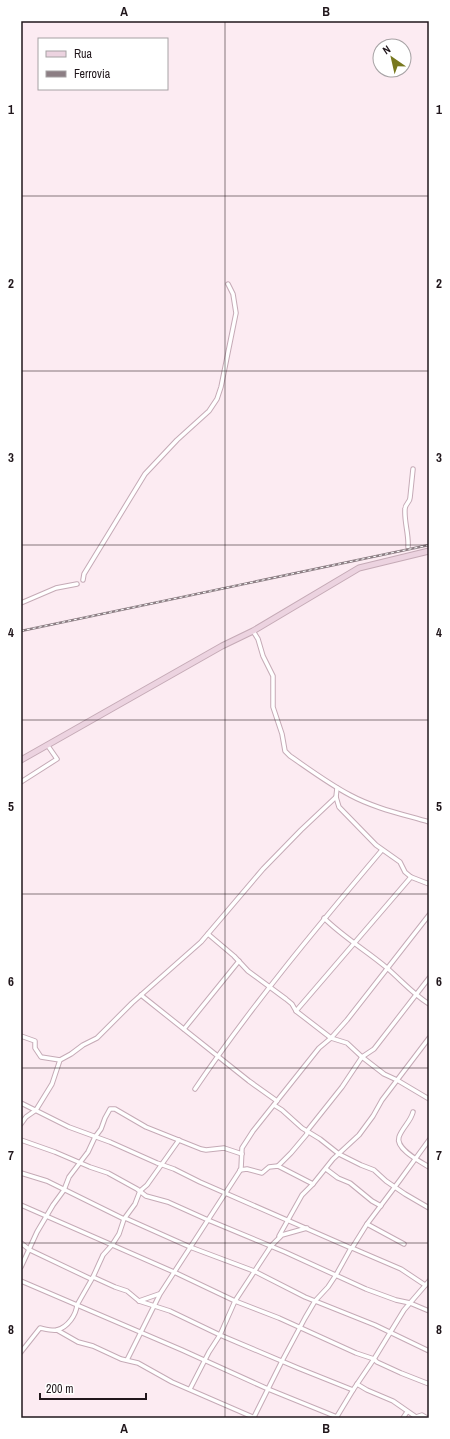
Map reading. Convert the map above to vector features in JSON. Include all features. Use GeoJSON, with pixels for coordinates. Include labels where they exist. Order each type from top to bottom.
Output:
{"type":"FeatureCollection","features":[{"type":"Feature","properties":{"kind":"street"},"geometry":{"type":"LineString","coordinates":[[82,580],[84,574],[145,474],[177,440],[209,411],[217,399],[221,387],[236,312],[233,294],[228,284]]}},
{"type":"Feature","properties":{"kind":"street"},"geometry":{"type":"LineString","coordinates":[[408,547],[405,508],[410,500],[413,469]]}},
{"type":"Feature","properties":{"kind":"street"},"geometry":{"type":"LineString","coordinates":[[21,760],[222,646],[252,631],[359,568],[429,551]]}},
{"type":"Feature","properties":{"kind":"street"},"geometry":{"type":"LineString","coordinates":[[21,603],[56,588],[77,584]]}},
{"type":"Feature","properties":{"kind":"street"},"geometry":{"type":"LineString","coordinates":[[252,631],[258,639],[263,656],[273,676],[273,707],[282,734],[285,751],[337,788],[371,804],[429,822]]}},
{"type":"Feature","properties":{"kind":"street"},"geometry":{"type":"LineString","coordinates":[[21,782],[57,759],[48,746]]}},
{"type":"Feature","properties":{"kind":"street"},"geometry":{"type":"LineString","coordinates":[[337,788],[336,797],[339,807],[382,850],[400,862],[405,872],[411,877],[429,884]]}},
{"type":"Feature","properties":{"kind":"street"},"geometry":{"type":"LineString","coordinates":[[21,1036],[35,1041],[35,1048],[41,1057],[60,1060],[96,1038],[201,942],[263,869],[336,797]]}},
{"type":"Feature","properties":{"kind":"street"},"geometry":{"type":"LineString","coordinates":[[195,1089],[218,1056],[324,918],[382,850]]}},
{"type":"Feature","properties":{"kind":"street"},"geometry":{"type":"LineString","coordinates":[[296,1011],[411,877]]}},
{"type":"Feature","properties":{"kind":"street"},"geometry":{"type":"LineString","coordinates":[[128,1360],[153,1305],[240,1170],[242,1148],[319,1048],[331,1038],[347,1020],[429,915]]}},
{"type":"Feature","properties":{"kind":"street"},"geometry":{"type":"LineString","coordinates":[[324,918],[332,926],[355,942],[387,968],[415,995],[429,1004]]}},
{"type":"Feature","properties":{"kind":"street"},"geometry":{"type":"LineString","coordinates":[[208,934],[239,961],[248,971],[271,987],[292,1004],[296,1011],[331,1038],[347,1043],[384,1074],[429,1099]]}},
{"type":"Feature","properties":{"kind":"street"},"geometry":{"type":"LineString","coordinates":[[184,1029],[239,961]]}},
{"type":"Feature","properties":{"kind":"street"},"geometry":{"type":"LineString","coordinates":[[278,1166],[307,1134],[307,1131],[342,1087],[362,1057],[374,1049],[429,978]]}},
{"type":"Feature","properties":{"kind":"street"},"geometry":{"type":"LineString","coordinates":[[142,995],[249,1081],[277,1101]]}},
{"type":"Feature","properties":{"kind":"street"},"geometry":{"type":"LineString","coordinates":[[190,1389],[220,1335],[235,1301],[279,1236],[302,1195],[339,1154],[359,1135],[397,1080],[429,1038]]}},
{"type":"Feature","properties":{"kind":"street"},"geometry":{"type":"LineString","coordinates":[[21,1124],[26,1117],[36,1110],[52,1084],[60,1060]]}},
{"type":"Feature","properties":{"kind":"street"},"geometry":{"type":"LineString","coordinates":[[21,1103],[69,1127],[174,1168],[200,1182],[401,1269],[428,1283],[410,1303],[390,1332],[336,1418],[21,1281]]}},
{"type":"Feature","properties":{"kind":"street"},"geometry":{"type":"LineString","coordinates":[[274,1105],[339,1154],[374,1170],[409,1197],[429,1208]]}},
{"type":"Feature","properties":{"kind":"street"},"geometry":{"type":"LineString","coordinates":[[21,1267],[30,1250],[33,1239],[53,1205],[64,1190],[69,1177],[88,1152],[110,1109],[112,1108],[146,1127],[206,1150],[224,1148],[242,1154]]}},
{"type":"Feature","properties":{"kind":"street"},"geometry":{"type":"LineString","coordinates":[[413,1112],[398,1140],[402,1149],[429,1167]]}},
{"type":"Feature","properties":{"kind":"street"},"geometry":{"type":"LineString","coordinates":[[21,1140],[81,1162],[90,1168],[108,1173],[125,1181],[146,1196],[168,1202],[272,1246],[366,1289],[429,1310]]}},
{"type":"Feature","properties":{"kind":"street"},"geometry":{"type":"LineString","coordinates":[[57,1330],[72,1319],[103,1255],[119,1234],[125,1219],[135,1204],[140,1191],[148,1185],[161,1164],[179,1140]]}},
{"type":"Feature","properties":{"kind":"street"},"geometry":{"type":"LineString","coordinates":[[21,1352],[40,1328],[57,1330],[78,1342],[93,1346],[121,1359],[138,1363],[172,1382],[255,1418],[282,1361],[315,1301],[328,1287],[367,1224],[429,1140]]}},
{"type":"Feature","properties":{"kind":"street"},"geometry":{"type":"LineString","coordinates":[[240,1170],[247,1169],[262,1173],[269,1167],[278,1166],[313,1184]]}},
{"type":"Feature","properties":{"kind":"street"},"geometry":{"type":"LineString","coordinates":[[326,1168],[338,1178],[350,1183],[381,1206]]}},
{"type":"Feature","properties":{"kind":"street"},"geometry":{"type":"LineString","coordinates":[[21,1173],[47,1181],[125,1219],[190,1247],[254,1271],[305,1297],[375,1325],[429,1351]]}},
{"type":"Feature","properties":{"kind":"street"},"geometry":{"type":"LineString","coordinates":[[21,1205],[174,1272],[235,1301],[279,1318],[429,1384]]}},
{"type":"Feature","properties":{"kind":"street"},"geometry":{"type":"LineString","coordinates":[[367,1224],[404,1244]]}},
{"type":"Feature","properties":{"kind":"street"},"geometry":{"type":"LineString","coordinates":[[279,1236],[307,1228]]}},
{"type":"Feature","properties":{"kind":"street"},"geometry":{"type":"LineString","coordinates":[[21,1243],[30,1250],[92,1278],[126,1291],[139,1300],[170,1311],[220,1335],[353,1390]]}},
{"type":"Feature","properties":{"kind":"street"},"geometry":{"type":"LineString","coordinates":[[139,1300],[160,1294]]}},
{"type":"Feature","properties":{"kind":"street"},"geometry":{"type":"LineString","coordinates":[[357,1384],[393,1401],[416,1417],[422,1415],[427,1418],[429,1413]]}},
{"type":"Feature","properties":{"kind":"street"},"geometry":{"type":"LineString","coordinates":[[403,1418],[407,1412]]}},
{"type":"Feature","properties":{"kind":"railway"},"geometry":{"type":"LineString","coordinates":[[21,631],[429,545]]}}]}
